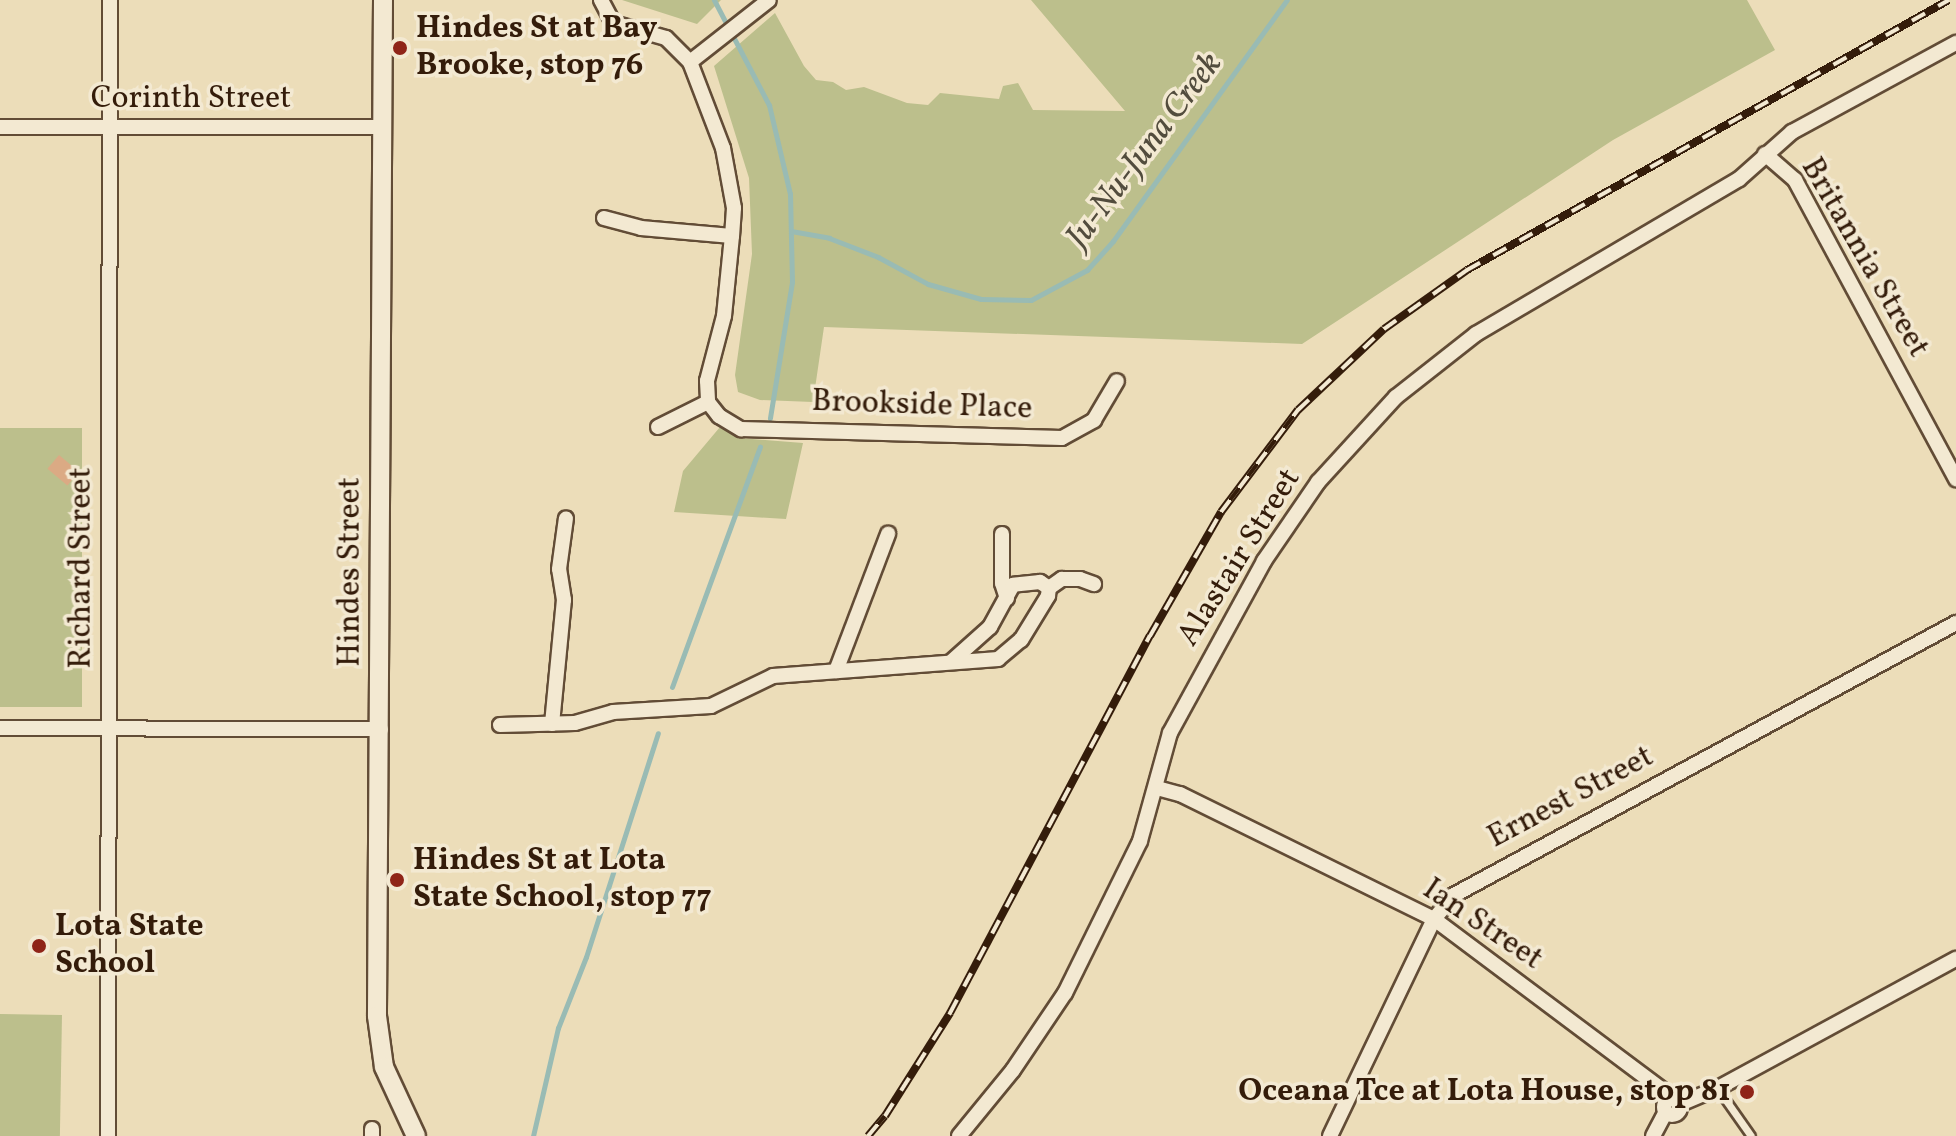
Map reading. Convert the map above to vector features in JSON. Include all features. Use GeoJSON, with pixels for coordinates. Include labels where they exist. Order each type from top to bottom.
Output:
{"type":"FeatureCollection","features":[{"type":"Feature","properties":{"kind":"street","name":"Richard Street"},"geometry":{"type":"LineString","coordinates":[[108,1136],[110,0]]}},
{"type":"Feature","properties":{"kind":"street","name":"Hindes Street"},"geometry":{"type":"LineString","coordinates":[[383,0],[377,1016],[384,1067],[416,1136]]}},
{"type":"Feature","properties":{"kind":"street"},"geometry":{"type":"LineString","coordinates":[[601,0],[613,23],[666,38],[690,62],[723,148],[734,208],[724,316],[707,381],[708,402],[658,427]]}},
{"type":"Feature","properties":{"kind":"street"},"geometry":{"type":"LineString","coordinates":[[690,62],[769,0]]}},
{"type":"Feature","properties":{"kind":"street","name":"Alastair Street"},"geometry":{"type":"LineString","coordinates":[[959,1136],[1013,1070],[1065,993],[1140,841],[1170,733],[1264,561],[1318,482],[1396,397],[1476,334],[1739,179],[1792,132],[1956,43]]}},
{"type":"Feature","properties":{"kind":"street","name":"Corinth Street"},"geometry":{"type":"LineString","coordinates":[[0,127],[381,127]]}},
{"type":"Feature","properties":{"kind":"street","name":"Britannia Street"},"geometry":{"type":"LineString","coordinates":[[1765,154],[1795,180],[1956,479]]}},
{"type":"Feature","properties":{"kind":"street"},"geometry":{"type":"LineString","coordinates":[[604,218],[641,228],[732,236]]}},
{"type":"Feature","properties":{"kind":"street","name":"Brookside Place"},"geometry":{"type":"LineString","coordinates":[[708,402],[719,416],[741,429],[1062,438],[1094,420],[1117,381]]}},
{"type":"Feature","properties":{"kind":"street"},"geometry":{"type":"LineString","coordinates":[[552,724],[564,600],[559,569],[566,518]]}},
{"type":"Feature","properties":{"kind":"street"},"geometry":{"type":"LineString","coordinates":[[836,671],[888,534]]}},
{"type":"Feature","properties":{"kind":"street"},"geometry":{"type":"LineString","coordinates":[[1002,534],[1002,583],[1007,598]]}},
{"type":"Feature","properties":{"kind":"street"},"geometry":{"type":"LineString","coordinates":[[500,725],[575,723],[613,712],[711,706],[723,703],[773,676],[998,659],[1009,654],[1042,607],[1049,588],[1062,579],[1080,579],[1094,584]]}},
{"type":"Feature","properties":{"kind":"street"},"geometry":{"type":"LineString","coordinates":[[952,661],[990,627],[1013,585],[1022,581],[1040,582],[1049,588]]}},
{"type":"Feature","properties":{"kind":"street","name":"Ernest Street"},"geometry":{"type":"LineString","coordinates":[[1330,1136],[1434,919],[1454,895],[1956,623]]}},
{"type":"Feature","properties":{"kind":"street"},"geometry":{"type":"LineString","coordinates":[[0,728],[381,729]]}},
{"type":"Feature","properties":{"kind":"street","name":"Ian Street"},"geometry":{"type":"LineString","coordinates":[[1157,788],[1180,794],[1434,919],[1661,1089],[1671,1106]]}},
{"type":"Feature","properties":{"kind":"street"},"geometry":{"type":"LineString","coordinates":[[1653,1136],[1671,1106],[1718,1088],[1956,959]]}},
{"type":"Feature","properties":{"kind":"lane"},"geometry":{"type":"LineString","coordinates":[[1718,1088],[1751,1136]]}},
{"type":"Feature","properties":{"kind":"green space"},"geometry":{"type":"Polygon","coordinates":[[[622,0],[721,0],[697,24],[622,0]]]}},
{"type":"Feature","properties":{"kind":"green space"},"geometry":{"type":"Polygon","coordinates":[[[1031,0],[1747,0],[1775,50],[1613,140],[1302,344],[824,327],[813,402],[760,400],[738,392],[735,375],[752,254],[749,178],[714,66],[775,13],[804,66],[816,80],[833,82],[846,90],[864,87],[907,103],[928,105],[940,93],[999,99],[1003,86],[1018,83],[1033,110],[1125,111],[1031,0]]]}},
{"type":"Feature","properties":{"kind":"green space"},"geometry":{"type":"Polygon","coordinates":[[[720,427],[740,438],[803,443],[786,519],[674,512],[683,471],[720,427]]]}},
{"type":"Feature","properties":{"kind":"green space"},"geometry":{"type":"Polygon","coordinates":[[[0,428],[82,428],[82,707],[0,707],[0,428]]]}},
{"type":"Feature","properties":{"kind":"green space"},"geometry":{"type":"Polygon","coordinates":[[[0,1014],[62,1015],[60,1136],[0,1136],[0,1014]]]}},
{"type":"Feature","properties":{"kind":"building"},"geometry":{"type":"Polygon","coordinates":[[[59,455],[79,472],[67,486],[47,469],[59,455]]]}},
{"type":"Feature","properties":{"kind":"waterway"},"geometry":{"type":"LineString","coordinates":[[714,0],[769,105],[790,194],[792,282],[770,418]]}},
{"type":"Feature","properties":{"kind":"waterway","name":"Ju-Nu-Juna Creek"},"geometry":{"type":"LineString","coordinates":[[791,231],[829,238],[878,257],[928,284],[981,299],[1031,300],[1087,270],[1113,241],[1287,0]]}},
{"type":"Feature","properties":{"kind":"waterway"},"geometry":{"type":"LineString","coordinates":[[672,687],[760,447]]}},
{"type":"Feature","properties":{"kind":"waterway"},"geometry":{"type":"LineString","coordinates":[[533,1136],[558,1028],[586,957],[658,733]]}},
{"type":"Feature","properties":{"kind":"railway"},"geometry":{"type":"LineString","coordinates":[[868,1136],[885,1116],[950,1013],[1150,636],[1221,512],[1298,410],[1384,329],[1467,270],[1949,0]]}},
{"type":"Feature","properties":{"kind":"place","name":"Hindes St at Bay Brooke, stop 76"},"geometry":{"type":"Point","coordinates":[400,48]}},
{"type":"Feature","properties":{"kind":"place","name":"Hindes St at Lota State School, stop 77"},"geometry":{"type":"Point","coordinates":[397,880]}},
{"type":"Feature","properties":{"kind":"place","name":"Lota State School"},"geometry":{"type":"Point","coordinates":[39,946]}},
{"type":"Feature","properties":{"kind":"place","name":"Oceana Tce at Lota House, stop 81"},"geometry":{"type":"Point","coordinates":[1747,1092]}}]}
